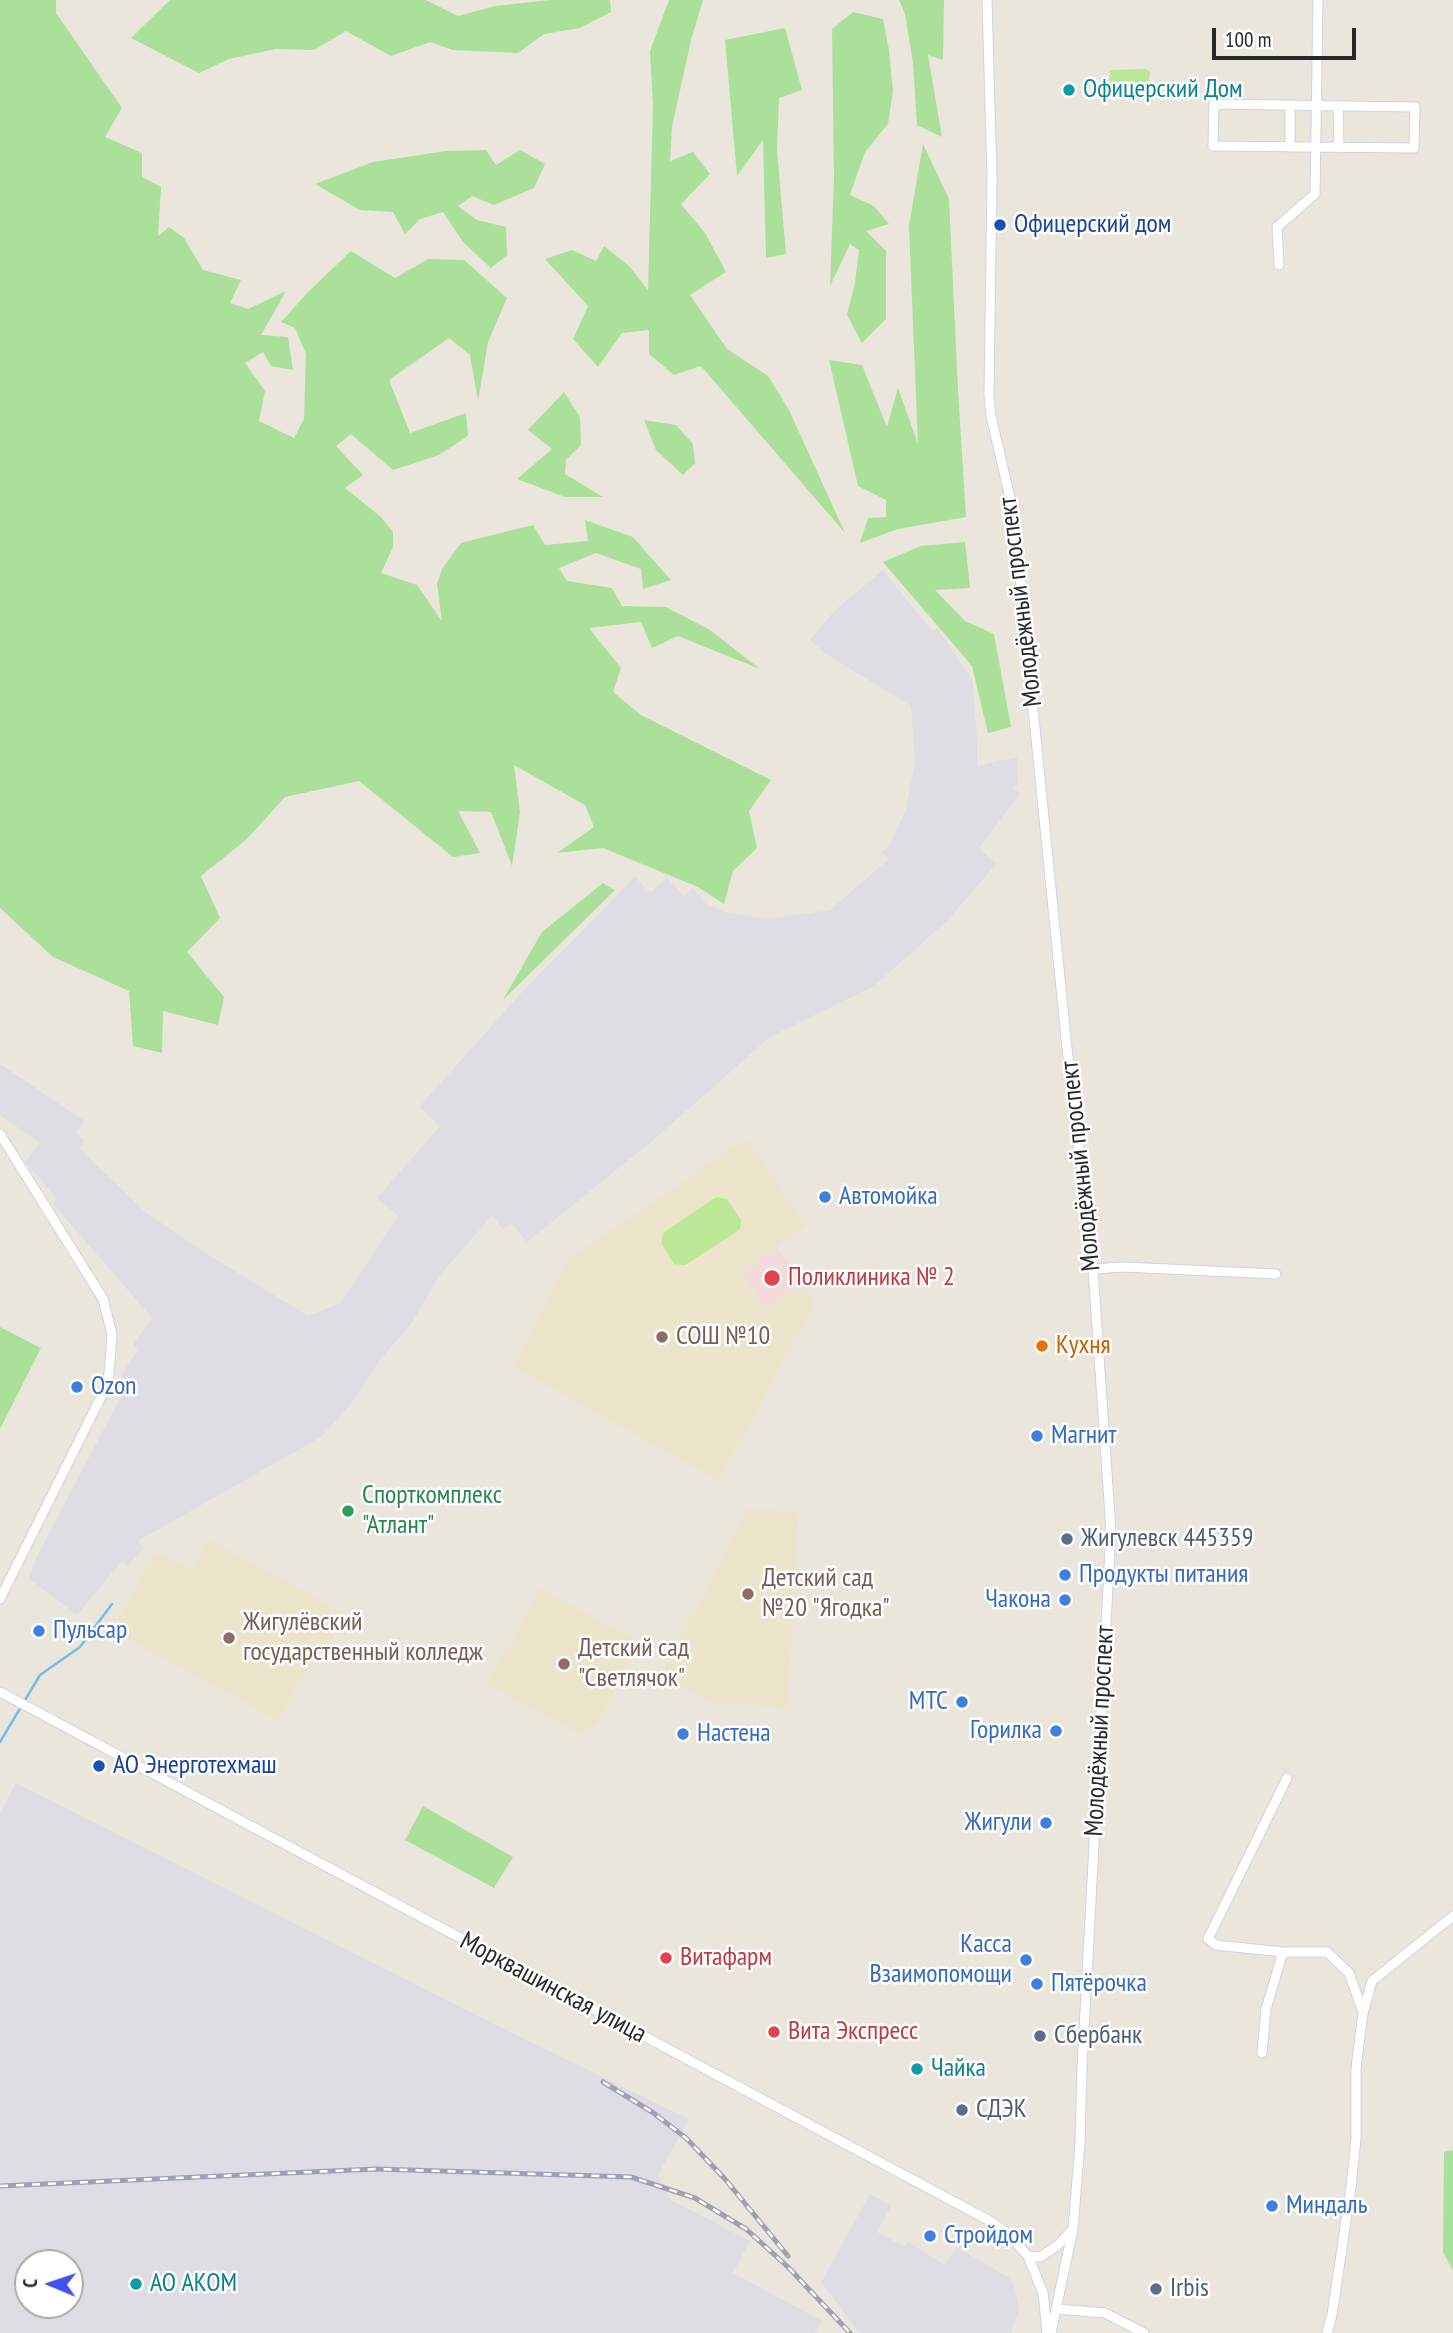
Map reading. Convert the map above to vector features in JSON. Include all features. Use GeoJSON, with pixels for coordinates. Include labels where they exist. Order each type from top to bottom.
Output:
{"type":"FeatureCollection","features":[{"type":"Feature","properties":{"kind":"street","name":"Молодёжный проспект"},"geometry":{"type":"LineString","coordinates":[[987,0],[992,176],[989,395],[991,416],[1013,511],[1067,1048],[1093,1269],[1111,1531],[1080,2143],[1073,2229],[1057,2309],[1049,2333]]}},
{"type":"Feature","properties":{"kind":"street"},"geometry":{"type":"LineString","coordinates":[[1279,265],[1277,227],[1315,194],[1318,0]]}},
{"type":"Feature","properties":{"kind":"street"},"geometry":{"type":"LineString","coordinates":[[1214,104],[1290,105],[1415,107],[1414,148],[1213,146],[1214,104]]}},
{"type":"Feature","properties":{"kind":"street"},"geometry":{"type":"LineString","coordinates":[[1290,105],[1290,147]]}},
{"type":"Feature","properties":{"kind":"street"},"geometry":{"type":"LineString","coordinates":[[1338,106],[1339,148]]}},
{"type":"Feature","properties":{"kind":"street"},"geometry":{"type":"LineString","coordinates":[[0,1134],[103,1299],[112,1334],[109,1374],[102,1395],[0,1599]]}},
{"type":"Feature","properties":{"kind":"street"},"geometry":{"type":"LineString","coordinates":[[1093,1269],[1124,1267],[1276,1274]]}},
{"type":"Feature","properties":{"kind":"street","name":"Морквашинская улица"},"geometry":{"type":"LineString","coordinates":[[0,1692],[960,2204],[1008,2234],[1028,2256],[1043,2293],[1049,2333]]}},
{"type":"Feature","properties":{"kind":"street"},"geometry":{"type":"LineString","coordinates":[[1287,1778],[1208,1939],[1216,1945],[1283,1952],[1327,1952],[1349,1973],[1363,2013]]}},
{"type":"Feature","properties":{"kind":"street"},"geometry":{"type":"LineString","coordinates":[[1327,2333],[1332,2315],[1354,2162],[1356,2068],[1363,2013],[1372,1980],[1453,1916]]}},
{"type":"Feature","properties":{"kind":"street"},"geometry":{"type":"LineString","coordinates":[[1262,2053],[1266,2009],[1283,1952]]}},
{"type":"Feature","properties":{"kind":"street"},"geometry":{"type":"LineString","coordinates":[[1028,2256],[1040,2257],[1049,2252],[1073,2229]]}},
{"type":"Feature","properties":{"kind":"street"},"geometry":{"type":"LineString","coordinates":[[1057,2309],[1083,2309],[1105,2313],[1144,2333]]}},
{"type":"Feature","properties":{"kind":"shaded area"},"geometry":{"type":"Polygon","coordinates":[[[883,570],[932,631],[937,628],[973,681],[977,766],[1017,757],[1018,784],[1013,787],[1020,794],[979,848],[996,864],[947,921],[874,986],[770,1037],[652,1141],[527,1242],[511,1223],[503,1229],[492,1216],[439,1276],[411,1324],[379,1361],[351,1404],[321,1437],[138,1541],[144,1549],[127,1566],[122,1561],[77,1615],[29,1579],[36,1558],[128,1383],[121,1376],[138,1349],[133,1345],[152,1318],[53,1204],[57,1198],[25,1162],[40,1143],[0,1115],[0,1064],[85,1121],[76,1133],[84,1141],[79,1148],[144,1211],[201,1250],[308,1316],[341,1303],[398,1216],[377,1198],[440,1126],[419,1107],[523,991],[635,877],[650,893],[667,878],[684,896],[693,888],[705,903],[724,912],[767,919],[830,910],[889,859],[882,853],[891,843],[906,809],[915,761],[911,706],[826,654],[810,640],[834,611],[883,570]]]}},
{"type":"Feature","properties":{"kind":"shaded area","name":"СОШ №10"},"geometry":{"type":"Polygon","coordinates":[[[747,1138],[806,1226],[742,1271],[766,1308],[802,1284],[815,1304],[719,1481],[512,1366],[568,1259],[747,1138]]]}},
{"type":"Feature","properties":{"kind":"shaded area","name":"Поликлиника № 2"},"geometry":{"type":"Polygon","coordinates":[[[777,1247],[802,1284],[766,1308],[741,1271],[777,1247]]]}},
{"type":"Feature","properties":{"kind":"shaded area","name":"Детский сад №20 \"Ягодка\""},"geometry":{"type":"Polygon","coordinates":[[[746,1510],[799,1511],[787,1712],[769,1706],[715,1703],[660,1676],[746,1510]]]}},
{"type":"Feature","properties":{"kind":"shaded area","name":"Жигулёвский государственный колледж"},"geometry":{"type":"Polygon","coordinates":[[[208,1539],[346,1614],[327,1650],[319,1646],[279,1721],[111,1630],[156,1552],[191,1570],[208,1539]]]}},
{"type":"Feature","properties":{"kind":"shaded area","name":"Детский сад \"Светлячок\""},"geometry":{"type":"Polygon","coordinates":[[[540,1588],[641,1643],[596,1725],[578,1733],[487,1684],[540,1588]]]}},
{"type":"Feature","properties":{"kind":"shaded area"},"geometry":{"type":"Polygon","coordinates":[[[16,1783],[502,2028],[689,2119],[658,2175],[671,2200],[750,2241],[733,2273],[822,2321],[815,2333],[0,2333],[0,1813],[16,1783]]]}},
{"type":"Feature","properties":{"kind":"shaded area"},"geometry":{"type":"Polygon","coordinates":[[[870,2194],[891,2206],[877,2232],[905,2247],[908,2242],[945,2265],[957,2247],[1008,2277],[1014,2285],[1019,2310],[1011,2333],[861,2333],[857,2330],[822,2283],[870,2194]]]}},
{"type":"Feature","properties":{"kind":"green space"},"geometry":{"type":"Polygon","coordinates":[[[0,0],[56,0],[56,13],[122,108],[105,137],[142,153],[142,177],[161,187],[158,236],[169,227],[184,238],[203,270],[241,280],[230,303],[248,309],[286,291],[261,335],[288,337],[293,370],[271,366],[263,352],[245,363],[265,391],[259,421],[294,438],[304,419],[306,354],[295,328],[281,322],[351,251],[395,278],[428,259],[464,260],[507,298],[488,342],[478,401],[470,355],[449,338],[389,380],[410,433],[466,413],[468,436],[439,455],[393,470],[351,434],[336,446],[363,475],[345,488],[381,517],[393,532],[393,547],[381,573],[417,585],[442,621],[437,584],[442,569],[461,543],[533,525],[545,545],[588,541],[585,520],[633,537],[671,580],[643,589],[641,569],[596,553],[559,568],[567,581],[612,588],[622,606],[666,607],[710,630],[760,669],[678,636],[652,648],[641,622],[589,628],[621,668],[613,692],[641,715],[771,780],[749,811],[757,848],[733,871],[724,904],[698,887],[603,848],[557,853],[594,827],[585,805],[514,765],[520,812],[512,866],[491,812],[458,811],[480,853],[453,857],[359,781],[285,797],[247,839],[201,876],[220,918],[187,952],[224,997],[218,1025],[163,1011],[162,1053],[133,1046],[129,991],[53,957],[0,908],[0,0]]]}},
{"type":"Feature","properties":{"kind":"green space"},"geometry":{"type":"Polygon","coordinates":[[[170,0],[426,0],[458,16],[495,6],[550,0],[610,0],[611,12],[580,28],[544,34],[518,53],[453,50],[430,42],[391,56],[346,31],[314,50],[276,49],[229,59],[199,73],[131,38],[170,0]]]}},
{"type":"Feature","properties":{"kind":"green space"},"geometry":{"type":"Polygon","coordinates":[[[669,0],[703,0],[691,40],[672,127],[670,161],[693,152],[710,174],[681,204],[705,233],[726,272],[690,295],[727,349],[768,376],[789,410],[845,533],[701,366],[674,375],[649,354],[649,330],[622,333],[598,367],[573,339],[588,306],[545,259],[572,250],[596,261],[604,246],[629,266],[648,290],[653,105],[650,51],[669,0]]]}},
{"type":"Feature","properties":{"kind":"green space"},"geometry":{"type":"Polygon","coordinates":[[[899,0],[944,0],[943,60],[928,55],[942,137],[917,125],[913,63],[905,14],[899,0]]]}},
{"type":"Feature","properties":{"kind":"green space"},"geometry":{"type":"Polygon","coordinates":[[[853,12],[883,19],[893,91],[888,124],[865,152],[850,195],[874,206],[889,224],[866,231],[886,251],[886,319],[862,343],[847,315],[859,250],[850,244],[830,286],[834,177],[832,29],[853,12]]]}},
{"type":"Feature","properties":{"kind":"green space"},"geometry":{"type":"Polygon","coordinates":[[[785,28],[802,90],[779,98],[777,150],[786,254],[766,258],[763,140],[737,176],[725,40],[785,28]]]}},
{"type":"Feature","properties":{"kind":"green space"},"geometry":{"type":"Polygon","coordinates":[[[1146,69],[1150,72],[1148,91],[1113,92],[1109,89],[1110,70],[1146,69]]]}},
{"type":"Feature","properties":{"kind":"green space"},"geometry":{"type":"Polygon","coordinates":[[[923,144],[949,199],[966,517],[898,529],[860,543],[868,518],[886,517],[886,500],[858,486],[829,360],[862,365],[887,427],[898,388],[918,444],[909,226],[923,144]]]}},
{"type":"Feature","properties":{"kind":"green space"},"geometry":{"type":"Polygon","coordinates":[[[486,150],[496,165],[520,150],[545,164],[534,188],[494,205],[472,196],[458,206],[477,220],[506,227],[507,255],[491,268],[463,242],[443,212],[420,219],[405,234],[393,212],[360,210],[315,184],[373,162],[446,151],[486,150]]]}},
{"type":"Feature","properties":{"kind":"green space"},"geometry":{"type":"Polygon","coordinates":[[[564,392],[580,417],[581,445],[566,460],[565,474],[603,497],[565,497],[517,479],[552,449],[528,430],[564,392]]]}},
{"type":"Feature","properties":{"kind":"green space"},"geometry":{"type":"Polygon","coordinates":[[[644,420],[676,425],[693,444],[695,463],[683,475],[656,450],[644,420]]]}},
{"type":"Feature","properties":{"kind":"green space"},"geometry":{"type":"Polygon","coordinates":[[[965,542],[970,588],[935,590],[965,621],[994,634],[1011,727],[988,733],[972,666],[883,562],[921,546],[965,542]]]}},
{"type":"Feature","properties":{"kind":"green space"},"geometry":{"type":"Polygon","coordinates":[[[603,883],[615,890],[503,1000],[542,932],[603,883]]]}},
{"type":"Feature","properties":{"kind":"green space"},"geometry":{"type":"Polygon","coordinates":[[[716,1197],[727,1199],[741,1220],[738,1231],[685,1265],[674,1264],[661,1243],[663,1233],[716,1197]]]}},
{"type":"Feature","properties":{"kind":"green space"},"geometry":{"type":"Polygon","coordinates":[[[0,1327],[41,1348],[0,1429],[0,1327]]]}},
{"type":"Feature","properties":{"kind":"green space"},"geometry":{"type":"Polygon","coordinates":[[[423,1806],[513,1857],[494,1888],[405,1840],[423,1806]]]}},
{"type":"Feature","properties":{"kind":"green space"},"geometry":{"type":"Polygon","coordinates":[[[1453,2150],[1453,2271],[1443,2252],[1444,2152],[1453,2150]]]}},
{"type":"Feature","properties":{"kind":"waterway"},"geometry":{"type":"LineString","coordinates":[[0,1742],[40,1675],[80,1647],[112,1604]]}},
{"type":"Feature","properties":{"kind":"railway"},"geometry":{"type":"LineString","coordinates":[[603,2082],[652,2112],[686,2138],[725,2179],[788,2256]]}},
{"type":"Feature","properties":{"kind":"railway"},"geometry":{"type":"LineString","coordinates":[[0,2186],[376,2169],[631,2177],[695,2198],[746,2229],[788,2267],[850,2333]]}},
{"type":"Feature","properties":{"kind":"place","name":"Офицерский Дом"},"geometry":{"type":"Point","coordinates":[1069,90]}},
{"type":"Feature","properties":{"kind":"place","name":"Офицерский дом"},"geometry":{"type":"Point","coordinates":[1000,225]}},
{"type":"Feature","properties":{"kind":"place","name":"Автомойка"},"geometry":{"type":"Point","coordinates":[825,1197]}},
{"type":"Feature","properties":{"kind":"place","name":"Поликлиника № 2"},"geometry":{"type":"Point","coordinates":[772,1278]}},
{"type":"Feature","properties":{"kind":"place","name":"СОШ №10"},"geometry":{"type":"Point","coordinates":[662,1337]}},
{"type":"Feature","properties":{"kind":"place","name":"Кухня"},"geometry":{"type":"Point","coordinates":[1042,1346]}},
{"type":"Feature","properties":{"kind":"place","name":"Ozon"},"geometry":{"type":"Point","coordinates":[77,1387]}},
{"type":"Feature","properties":{"kind":"place","name":"Магнит"},"geometry":{"type":"Point","coordinates":[1037,1436]}},
{"type":"Feature","properties":{"kind":"place","name":"Спорткомплекс \"Атлант\""},"geometry":{"type":"Point","coordinates":[348,1511]}},
{"type":"Feature","properties":{"kind":"place","name":"Жигулевск 445359"},"geometry":{"type":"Point","coordinates":[1067,1539]}},
{"type":"Feature","properties":{"kind":"place","name":"Продукты питания"},"geometry":{"type":"Point","coordinates":[1065,1575]}},
{"type":"Feature","properties":{"kind":"place","name":"Детский сад №20 \"Ягодка\""},"geometry":{"type":"Point","coordinates":[748,1594]}},
{"type":"Feature","properties":{"kind":"place","name":"Чакона"},"geometry":{"type":"Point","coordinates":[1065,1600]}},
{"type":"Feature","properties":{"kind":"place","name":"Пульсар"},"geometry":{"type":"Point","coordinates":[39,1631]}},
{"type":"Feature","properties":{"kind":"place","name":"Жигулёвский государственный колледж"},"geometry":{"type":"Point","coordinates":[229,1638]}},
{"type":"Feature","properties":{"kind":"place","name":"Детский сад \"Светлячок\""},"geometry":{"type":"Point","coordinates":[564,1664]}},
{"type":"Feature","properties":{"kind":"place","name":"МТС"},"geometry":{"type":"Point","coordinates":[962,1702]}},
{"type":"Feature","properties":{"kind":"place","name":"Горилка"},"geometry":{"type":"Point","coordinates":[1056,1731]}},
{"type":"Feature","properties":{"kind":"place","name":"Настена"},"geometry":{"type":"Point","coordinates":[683,1734]}},
{"type":"Feature","properties":{"kind":"place","name":"АО Энерготехмаш"},"geometry":{"type":"Point","coordinates":[99,1766]}},
{"type":"Feature","properties":{"kind":"place","name":"Жигули"},"geometry":{"type":"Point","coordinates":[1046,1823]}},
{"type":"Feature","properties":{"kind":"place","name":"Витафарм"},"geometry":{"type":"Point","coordinates":[666,1958]}},
{"type":"Feature","properties":{"kind":"place","name":"Касса Взаимопомощи"},"geometry":{"type":"Point","coordinates":[1026,1960]}},
{"type":"Feature","properties":{"kind":"place","name":"Пятёрочка"},"geometry":{"type":"Point","coordinates":[1037,1984]}},
{"type":"Feature","properties":{"kind":"place","name":"Вита Экспресс"},"geometry":{"type":"Point","coordinates":[774,2032]}},
{"type":"Feature","properties":{"kind":"place","name":"Сбербанк"},"geometry":{"type":"Point","coordinates":[1040,2036]}},
{"type":"Feature","properties":{"kind":"place","name":"Чайка"},"geometry":{"type":"Point","coordinates":[917,2069]}},
{"type":"Feature","properties":{"kind":"place","name":"СДЭК"},"geometry":{"type":"Point","coordinates":[962,2110]}},
{"type":"Feature","properties":{"kind":"place","name":"Миндаль"},"geometry":{"type":"Point","coordinates":[1272,2206]}},
{"type":"Feature","properties":{"kind":"place","name":"Стройдом"},"geometry":{"type":"Point","coordinates":[930,2236]}},
{"type":"Feature","properties":{"kind":"place","name":"АО АКОМ"},"geometry":{"type":"Point","coordinates":[136,2284]}},
{"type":"Feature","properties":{"kind":"place","name":"Irbis"},"geometry":{"type":"Point","coordinates":[1156,2289]}}]}
